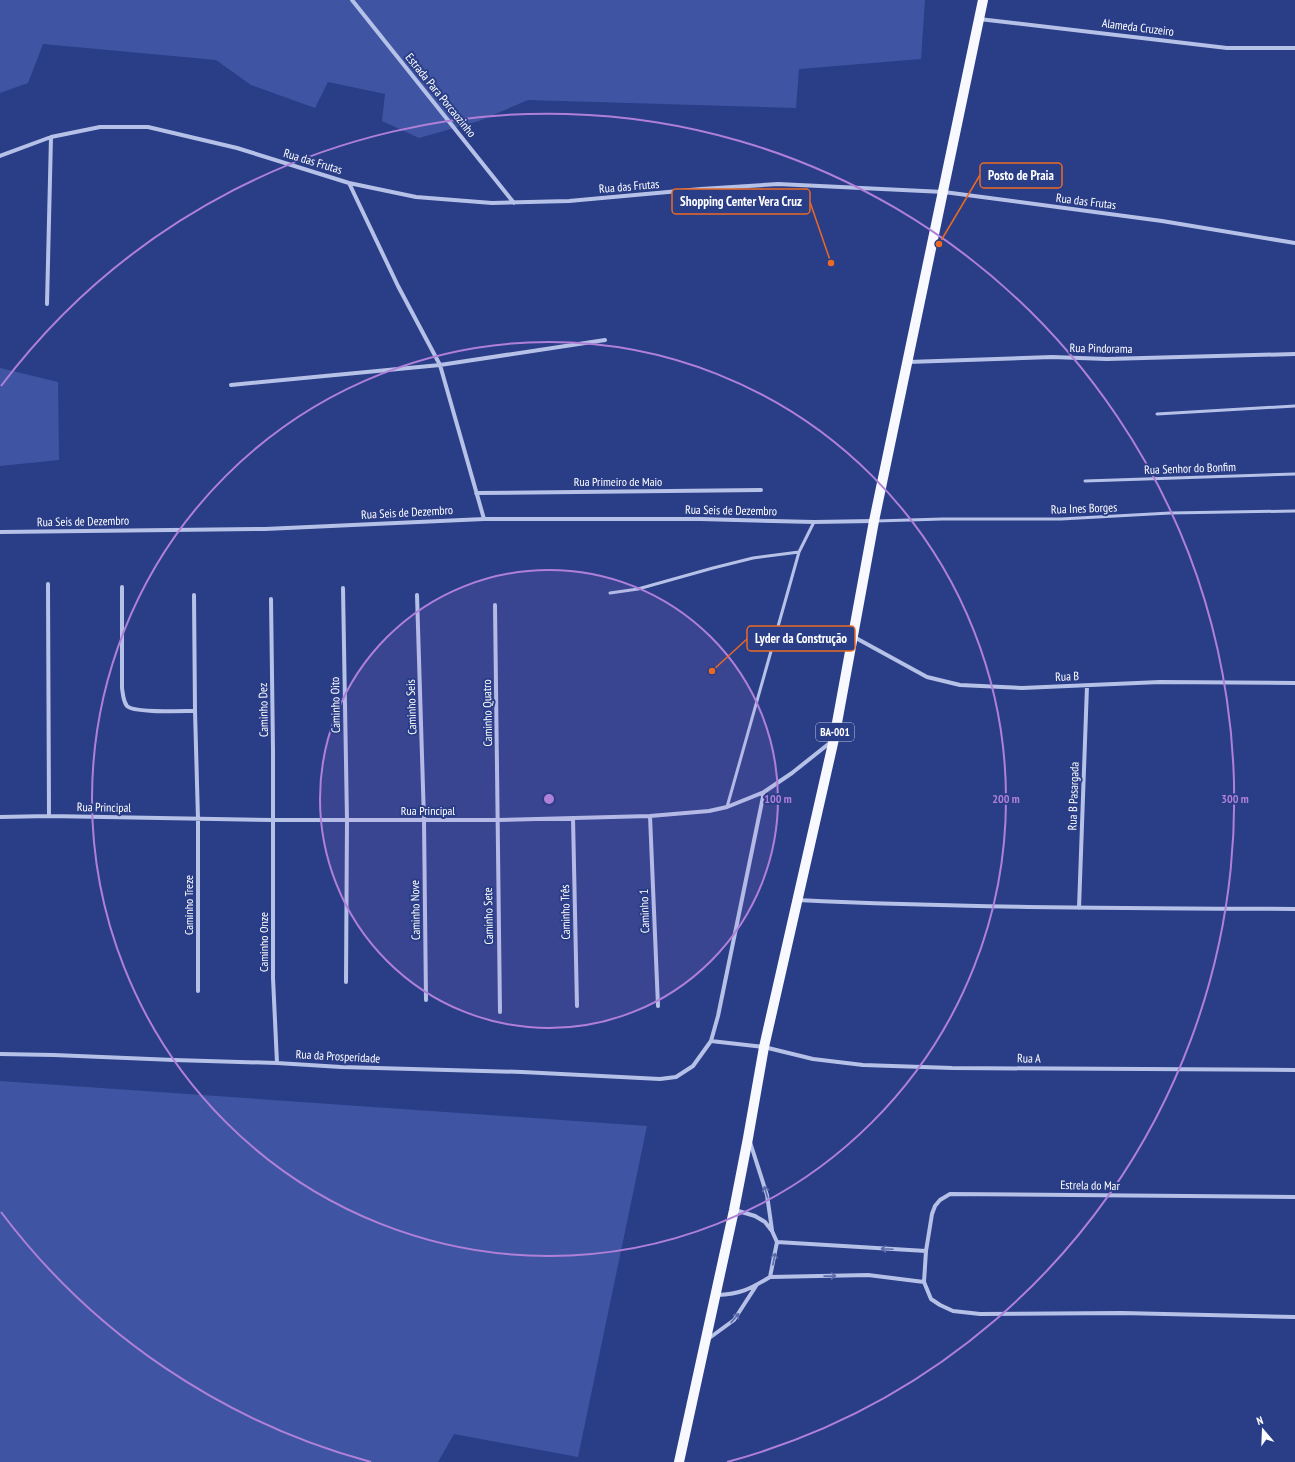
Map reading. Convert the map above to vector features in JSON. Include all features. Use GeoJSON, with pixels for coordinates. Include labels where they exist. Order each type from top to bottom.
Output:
{"type":"FeatureCollection","features":[{"type":"Feature","properties":{"kind":"main road","name":"BA-001"},"geometry":{"type":"LineString","coordinates":[[679,1462],[714,1295],[734,1210],[764,1047],[834,739],[874,521],[983,0]]}},
{"type":"Feature","properties":{"kind":"street","name":"Estrada Para Porcaozinho"},"geometry":{"type":"LineString","coordinates":[[352,0],[514,203]]}},
{"type":"Feature","properties":{"kind":"street","name":"Alameda Cruzeiro"},"geometry":{"type":"LineString","coordinates":[[979,19],[1227,48],[1295,48]]}},
{"type":"Feature","properties":{"kind":"street","name":"Rua das Frutas"},"geometry":{"type":"LineString","coordinates":[[0,156],[51,137],[100,127],[148,127],[237,148],[349,183],[416,197],[492,203],[514,203],[569,201],[701,189],[778,184],[944,192],[1162,221],[1295,243]]}},
{"type":"Feature","properties":{"kind":"street"},"geometry":{"type":"LineString","coordinates":[[47,304],[51,137]]}},
{"type":"Feature","properties":{"kind":"street"},"geometry":{"type":"LineString","coordinates":[[349,183],[398,286],[440,366],[484,519]]}},
{"type":"Feature","properties":{"kind":"street"},"geometry":{"type":"LineString","coordinates":[[230,385],[440,366],[605,340]]}},
{"type":"Feature","properties":{"kind":"street","name":"Rua Pindorama"},"geometry":{"type":"LineString","coordinates":[[907,362],[1052,357],[1107,359],[1295,354]]}},
{"type":"Feature","properties":{"kind":"street","name":"Rua Primeiro de Maio"},"geometry":{"type":"LineString","coordinates":[[476,493],[761,490]]}},
{"type":"Feature","properties":{"kind":"street","name":"Rua Seis de Dezembro"},"geometry":{"type":"LineString","coordinates":[[0,532],[265,529],[484,519],[700,519],[814,522],[874,521]]}},
{"type":"Feature","properties":{"kind":"street"},"geometry":{"type":"LineString","coordinates":[[48,584],[50,816]]}},
{"type":"Feature","properties":{"kind":"street"},"geometry":{"type":"LineString","coordinates":[[122,587],[122,688],[124,700],[127,706],[131,709],[146,711],[195,711]]}},
{"type":"Feature","properties":{"kind":"street","name":"Caminho Oito"},"geometry":{"type":"LineString","coordinates":[[343,588],[347,820],[346,982]]}},
{"type":"Feature","properties":{"kind":"street","name":"Caminho Seis"},"geometry":{"type":"LineString","coordinates":[[417,594],[424,820]]}},
{"type":"Feature","properties":{"kind":"street","name":"Caminho Treze"},"geometry":{"type":"LineString","coordinates":[[194,595],[198,819],[198,991]]}},
{"type":"Feature","properties":{"kind":"street","name":"Caminho Dez"},"geometry":{"type":"LineString","coordinates":[[271,598],[273,820]]}},
{"type":"Feature","properties":{"kind":"street","name":"Caminho Quatro"},"geometry":{"type":"LineString","coordinates":[[495,605],[497,820]]}},
{"type":"Feature","properties":{"kind":"street","name":"Rua B"},"geometry":{"type":"LineString","coordinates":[[852,636],[926,677],[960,685],[1022,688],[1160,682],[1295,683]]}},
{"type":"Feature","properties":{"kind":"street","name":"Rua B Pasargada"},"geometry":{"type":"LineString","coordinates":[[1079,908],[1087,686]]}},
{"type":"Feature","properties":{"kind":"street","name":"Rua Principal"},"geometry":{"type":"LineString","coordinates":[[0,817],[50,816],[273,820],[497,820],[650,816],[709,811],[727,807],[764,792],[792,773],[834,739]]}},
{"type":"Feature","properties":{"kind":"street"},"geometry":{"type":"LineString","coordinates":[[711,1041],[718,1016],[764,792]]}},
{"type":"Feature","properties":{"kind":"street","name":"Caminho 1"},"geometry":{"type":"LineString","coordinates":[[650,816],[658,1006]]}},
{"type":"Feature","properties":{"kind":"street","name":"Caminho Três"},"geometry":{"type":"LineString","coordinates":[[573,818],[577,1006]]}},
{"type":"Feature","properties":{"kind":"street","name":"Caminho Onze"},"geometry":{"type":"LineString","coordinates":[[273,820],[273,978],[277,1063]]}},
{"type":"Feature","properties":{"kind":"street","name":"Caminho Nove"},"geometry":{"type":"LineString","coordinates":[[424,820],[426,1000]]}},
{"type":"Feature","properties":{"kind":"street","name":"Caminho Sete"},"geometry":{"type":"LineString","coordinates":[[497,820],[500,1012]]}},
{"type":"Feature","properties":{"kind":"street"},"geometry":{"type":"LineString","coordinates":[[798,900],[858,903],[1079,908],[1295,910]]}},
{"type":"Feature","properties":{"kind":"street","name":"Rua A"},"geometry":{"type":"LineString","coordinates":[[711,1041],[764,1047],[813,1059],[863,1065],[999,1068],[1295,1070]]}},
{"type":"Feature","properties":{"kind":"street","name":"Rua da Prosperidade"},"geometry":{"type":"LineString","coordinates":[[0,1054],[277,1063],[341,1067],[522,1072],[660,1079],[676,1077],[693,1066],[711,1041]]}},
{"type":"Feature","properties":{"kind":"street"},"geometry":{"type":"LineString","coordinates":[[748,1138],[767,1195],[772,1231]]}},
{"type":"Feature","properties":{"kind":"street","name":"Estrela do Mar"},"geometry":{"type":"LineString","coordinates":[[1295,1197],[950,1194],[940,1200],[935,1206],[932,1214],[926,1251],[924,1282],[931,1299],[940,1305],[953,1311],[980,1314],[1122,1313],[1295,1317]]}},
{"type":"Feature","properties":{"kind":"street"},"geometry":{"type":"LineString","coordinates":[[734,1210],[756,1216],[765,1222],[772,1231],[777,1242],[770,1276]]}},
{"type":"Feature","properties":{"kind":"street"},"geometry":{"type":"LineString","coordinates":[[777,1242],[926,1251]]}},
{"type":"Feature","properties":{"kind":"street"},"geometry":{"type":"LineString","coordinates":[[714,1295],[747,1290],[770,1276],[868,1275],[924,1282]]}},
{"type":"Feature","properties":{"kind":"street"},"geometry":{"type":"LineString","coordinates":[[705,1342],[734,1320],[758,1284]]}},
{"type":"Feature","properties":{"kind":"lane"},"geometry":{"type":"LineString","coordinates":[[1157,414],[1295,406]]}},
{"type":"Feature","properties":{"kind":"lane","name":"Rua Senhor do Bonfim"},"geometry":{"type":"LineString","coordinates":[[1085,481],[1295,474]]}},
{"type":"Feature","properties":{"kind":"lane","name":"Rua Ines Borges"},"geometry":{"type":"LineString","coordinates":[[874,521],[942,519],[1061,519],[1170,513],[1295,511]]}},
{"type":"Feature","properties":{"kind":"lane"},"geometry":{"type":"LineString","coordinates":[[727,807],[800,552],[814,522]]}},
{"type":"Feature","properties":{"kind":"lane"},"geometry":{"type":"LineString","coordinates":[[610,593],[638,589],[753,558],[800,552]]}},
{"type":"Feature","properties":{"kind":"shaded area"},"geometry":{"type":"Polygon","coordinates":[[[0,0],[925,0],[921,59],[799,69],[796,108],[528,100],[479,121],[419,138],[382,121],[385,94],[328,82],[315,108],[251,85],[216,60],[43,44],[28,83],[0,93],[0,0]]]}},
{"type":"Feature","properties":{"kind":"shaded area"},"geometry":{"type":"Polygon","coordinates":[[[0,368],[58,382],[59,460],[0,466],[0,368]]]}},
{"type":"Feature","properties":{"kind":"shaded area"},"geometry":{"type":"Polygon","coordinates":[[[0,1081],[647,1126],[578,1457],[454,1434],[438,1462],[0,1462],[0,1081]]]}},
{"type":"Feature","properties":{"kind":"place","name":"Posto de Praia"},"geometry":{"type":"Point","coordinates":[939,244]}},
{"type":"Feature","properties":{"kind":"place","name":"Shopping Center Vera Cruz"},"geometry":{"type":"Point","coordinates":[831,263]}},
{"type":"Feature","properties":{"kind":"place","name":"Lyder da Construção"},"geometry":{"type":"Point","coordinates":[712,671]}}]}
